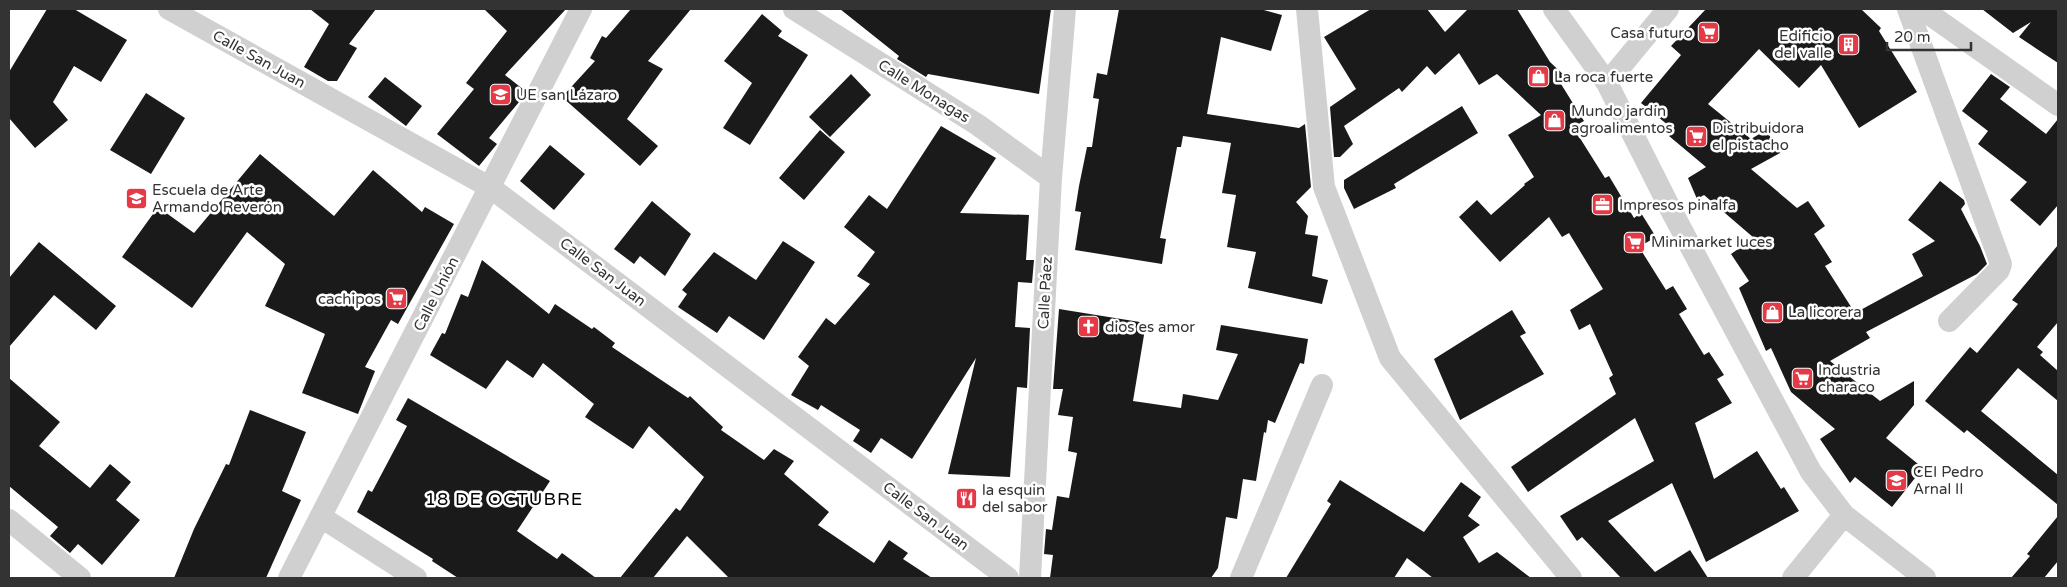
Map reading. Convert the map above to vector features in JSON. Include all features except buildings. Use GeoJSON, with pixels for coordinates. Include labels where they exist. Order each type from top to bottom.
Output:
{"type":"FeatureCollection","features":[{"type":"Feature","properties":{"kind":"street","name":"Calle San Juan"},"geometry":{"type":"LineString","coordinates":[[169,9],[491,188],[1008,578]]}},
{"type":"Feature","properties":{"kind":"street","name":"Calle Unión"},"geometry":{"type":"LineString","coordinates":[[289,578],[491,188],[581,9]]}},
{"type":"Feature","properties":{"kind":"street","name":"Calle Monagas"},"geometry":{"type":"LineString","coordinates":[[794,9],[978,125],[1051,178]]}},
{"type":"Feature","properties":{"kind":"street","name":"Calle Páez"},"geometry":{"type":"LineString","coordinates":[[1030,578],[1051,178],[1066,9]]}},
{"type":"Feature","properties":{"kind":"street"},"geometry":{"type":"LineString","coordinates":[[1306,9],[1324,186],[1390,358],[1571,578]]}},
{"type":"Feature","properties":{"kind":"street"},"geometry":{"type":"LineString","coordinates":[[1554,9],[1607,83],[1671,210],[1811,472],[1844,515],[1925,578]]}},
{"type":"Feature","properties":{"kind":"street"},"geometry":{"type":"LineString","coordinates":[[1607,83],[1668,9]]}},
{"type":"Feature","properties":{"kind":"street"},"geometry":{"type":"LineString","coordinates":[[1908,9],[2001,264],[1999,270],[1949,321]]}},
{"type":"Feature","properties":{"kind":"street"},"geometry":{"type":"LineString","coordinates":[[1922,9],[2058,105]]}},
{"type":"Feature","properties":{"kind":"street"},"geometry":{"type":"LineString","coordinates":[[1241,578],[1322,385]]}},
{"type":"Feature","properties":{"kind":"street"},"geometry":{"type":"LineString","coordinates":[[1793,578],[1844,515]]}},
{"type":"Feature","properties":{"kind":"street"},"geometry":{"type":"LineString","coordinates":[[321,517],[416,578]]}},
{"type":"Feature","properties":{"kind":"street"},"geometry":{"type":"LineString","coordinates":[[9,520],[80,578]]}},
{"type":"Feature","properties":{"kind":"place","name":"Casa futuro"},"geometry":{"type":"Point","coordinates":[1709,33]}},
{"type":"Feature","properties":{"kind":"place","name":"Edificio del valle"},"geometry":{"type":"Point","coordinates":[1848,45]}},
{"type":"Feature","properties":{"kind":"place","name":"La roca fuerte"},"geometry":{"type":"Point","coordinates":[1538,77]}},
{"type":"Feature","properties":{"kind":"place","name":"UE san Lázaro"},"geometry":{"type":"Point","coordinates":[500,95]}},
{"type":"Feature","properties":{"kind":"place","name":"Mundo jardín agroalimentos"},"geometry":{"type":"Point","coordinates":[1555,120]}},
{"type":"Feature","properties":{"kind":"place","name":"Distribuidora el pistacho"},"geometry":{"type":"Point","coordinates":[1696,137]}},
{"type":"Feature","properties":{"kind":"place","name":"Escuela de Arte Armando Reverón"},"geometry":{"type":"Point","coordinates":[136,199]}},
{"type":"Feature","properties":{"kind":"place","name":"Impresos pinalfa"},"geometry":{"type":"Point","coordinates":[1603,205]}},
{"type":"Feature","properties":{"kind":"place","name":"Minimarket luces"},"geometry":{"type":"Point","coordinates":[1635,242]}},
{"type":"Feature","properties":{"kind":"place","name":"cachipos"},"geometry":{"type":"Point","coordinates":[397,299]}},
{"type":"Feature","properties":{"kind":"place","name":"La licorera"},"geometry":{"type":"Point","coordinates":[1772,312]}},
{"type":"Feature","properties":{"kind":"place","name":"dios es amor"},"geometry":{"type":"Point","coordinates":[1089,327]}},
{"type":"Feature","properties":{"kind":"place","name":"Industria characo"},"geometry":{"type":"Point","coordinates":[1802,379]}},
{"type":"Feature","properties":{"kind":"place","name":"CEI Pedro Arnal II"},"geometry":{"type":"Point","coordinates":[1897,481]}},
{"type":"Feature","properties":{"kind":"place","name":"la esquin del sabor"},"geometry":{"type":"Point","coordinates":[966,499]}},
{"type":"Feature","properties":{"kind":"district","name":"18 DE OCTUBRE"},"geometry":{"type":"Point","coordinates":[504,499]}}]}
